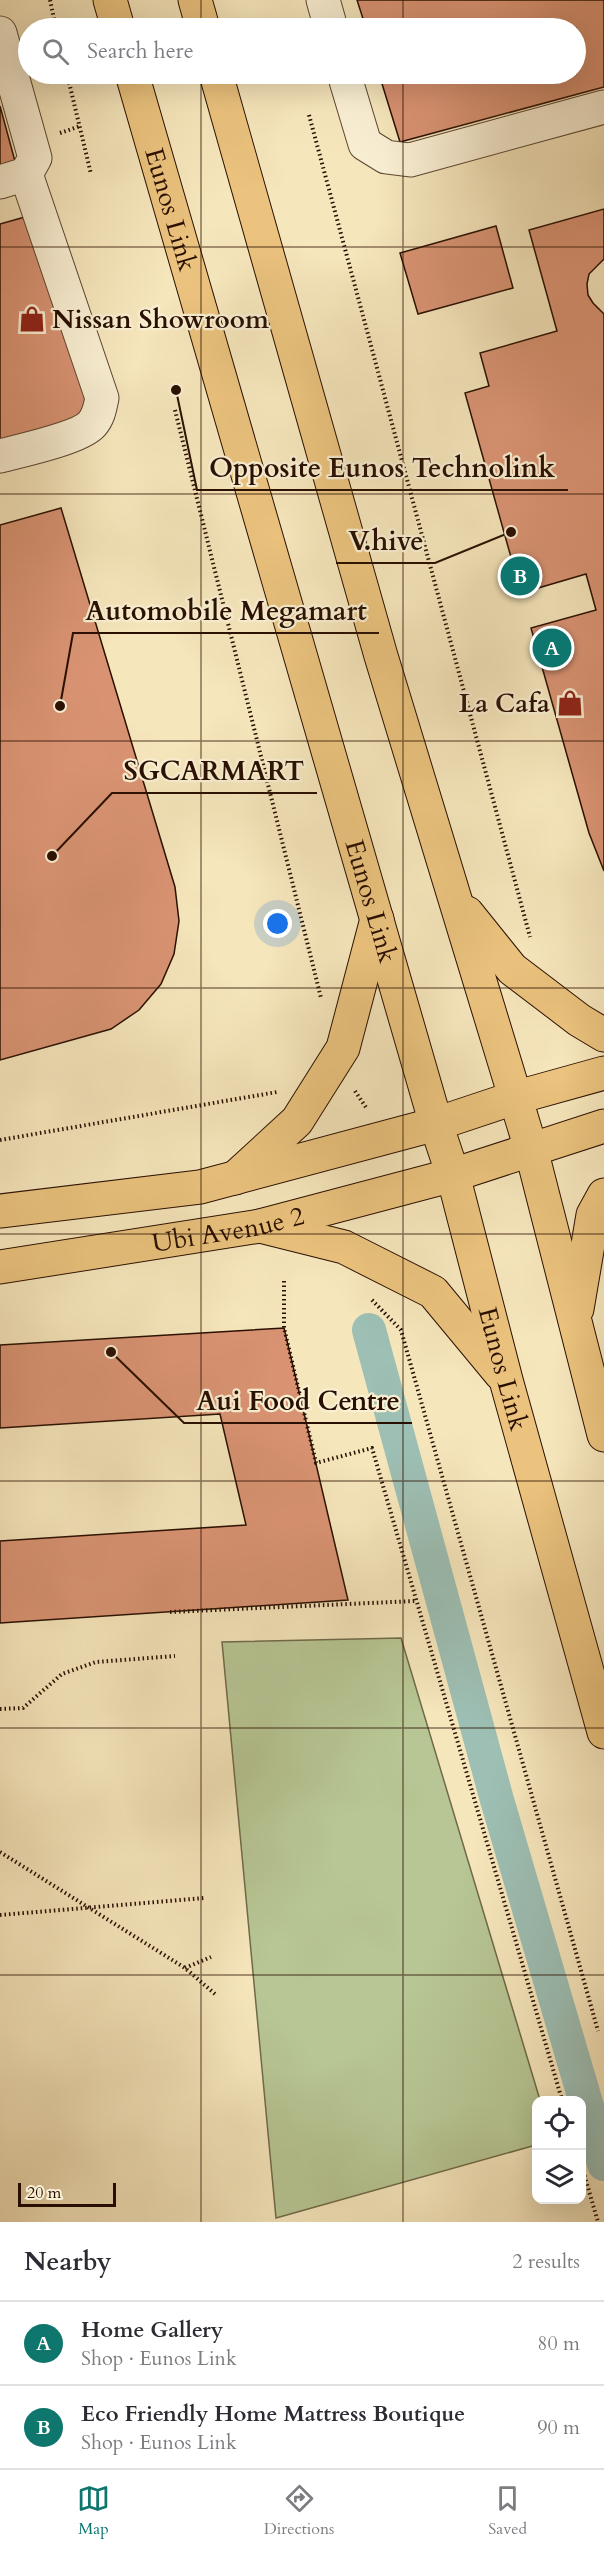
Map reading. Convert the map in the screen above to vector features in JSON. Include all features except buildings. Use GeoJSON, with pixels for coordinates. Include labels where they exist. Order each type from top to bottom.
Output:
{"type":"FeatureCollection","features":[{"type":"Feature","properties":{"kind":"main road"},"geometry":{"type":"LineString","coordinates":[[110,0],[115,18]]}},
{"type":"Feature","properties":{"kind":"main road"},"geometry":{"type":"LineString","coordinates":[[195,0],[200,18]]}},
{"type":"Feature","properties":{"kind":"main road","name":"Eunos Link"},"geometry":{"type":"LineString","coordinates":[[135,84],[436,1124],[453,1175],[506,1380],[604,1732]]}},
{"type":"Feature","properties":{"kind":"main road"},"geometry":{"type":"LineString","coordinates":[[219,84],[381,656],[531,1149],[604,1435]]}},
{"type":"Feature","properties":{"kind":"main road"},"geometry":{"type":"LineString","coordinates":[[457,900],[512,969],[579,1020],[604,1035]]}},
{"type":"Feature","properties":{"kind":"main road"},"geometry":{"type":"LineString","coordinates":[[235,1178],[297,1121],[343,1048],[377,919]]}},
{"type":"Feature","properties":{"kind":"main road","name":"Ubi Avenue 2"},"geometry":{"type":"LineString","coordinates":[[0,1211],[200,1187],[436,1124],[514,1098],[604,1074]]}},
{"type":"Feature","properties":{"kind":"main road","name":"Ubi Avenue 2"},"geometry":{"type":"LineString","coordinates":[[0,1267],[260,1226],[453,1175],[604,1126]]}},
{"type":"Feature","properties":{"kind":"main road"},"geometry":{"type":"LineString","coordinates":[[575,1320],[593,1215],[604,1195]]}},
{"type":"Feature","properties":{"kind":"main road"},"geometry":{"type":"LineString","coordinates":[[260,1226],[344,1247],[432,1292],[506,1380]]}},
{"type":"Feature","properties":{"kind":"lane"},"geometry":{"type":"LineString","coordinates":[[323,0],[328,18]]}},
{"type":"Feature","properties":{"kind":"lane"},"geometry":{"type":"LineString","coordinates":[[0,33],[35,158],[13,178],[102,398],[99,413],[91,426],[46,445],[0,456]]}},
{"type":"Feature","properties":{"kind":"lane"},"geometry":{"type":"LineString","coordinates":[[347,84],[365,144],[386,157],[410,160],[604,107]]}},
{"type":"Feature","properties":{"kind":"path"},"geometry":{"type":"LineString","coordinates":[[50,0],[54,18]]}},
{"type":"Feature","properties":{"kind":"path"},"geometry":{"type":"LineString","coordinates":[[69,84],[91,174]]}},
{"type":"Feature","properties":{"kind":"path"},"geometry":{"type":"LineString","coordinates":[[309,115],[531,940]]}},
{"type":"Feature","properties":{"kind":"path"},"geometry":{"type":"LineString","coordinates":[[175,410],[321,1000]]}},
{"type":"Feature","properties":{"kind":"path"},"geometry":{"type":"LineString","coordinates":[[0,1140],[278,1092]]}},
{"type":"Feature","properties":{"kind":"path"},"geometry":{"type":"LineString","coordinates":[[284,1281],[284,1328],[316,1463],[372,1448],[561,2096]]}},
{"type":"Feature","properties":{"kind":"path"},"geometry":{"type":"LineString","coordinates":[[366,1294],[401,1330],[598,2031]]}},
{"type":"Feature","properties":{"kind":"path"},"geometry":{"type":"LineString","coordinates":[[170,1612],[415,1601]]}},
{"type":"Feature","properties":{"kind":"path"},"geometry":{"type":"LineString","coordinates":[[0,1708],[23,1708],[62,1674],[96,1662],[175,1656]]}},
{"type":"Feature","properties":{"kind":"path"},"geometry":{"type":"LineString","coordinates":[[0,1852],[185,1968],[215,1994]]}},
{"type":"Feature","properties":{"kind":"path"},"geometry":{"type":"LineString","coordinates":[[0,1914],[204,1898]]}},
{"type":"Feature","properties":{"kind":"path"},"geometry":{"type":"LineString","coordinates":[[185,1968],[211,1957]]}},
{"type":"Feature","properties":{"kind":"path"},"geometry":{"type":"LineString","coordinates":[[586,2181],[598,2222]]}},
{"type":"Feature","properties":{"kind":"green space"},"geometry":{"type":"Polygon","coordinates":[[[401,1638],[539,2096],[532,2096],[532,2146],[276,2218],[222,1642],[401,1638]]]}},
{"type":"Feature","properties":{"kind":"waterway"},"geometry":{"type":"LineString","coordinates":[[369,1330],[497,1800],[604,2164]]}},
{"type":"Feature","properties":{"kind":"place","name":"Nissan Showroom"},"geometry":{"type":"Point","coordinates":[32,319]}},
{"type":"Feature","properties":{"kind":"place","name":"Opposite Eunos Technolink"},"geometry":{"type":"Point","coordinates":[176,390]}},
{"type":"Feature","properties":{"kind":"place","name":"V.hive"},"geometry":{"type":"Point","coordinates":[511,532]}},
{"type":"Feature","properties":{"kind":"place","name":"Eco Friendly Home Mattress Boutique"},"geometry":{"type":"Point","coordinates":[520,576]}},
{"type":"Feature","properties":{"kind":"place","name":"Home Gallery"},"geometry":{"type":"Point","coordinates":[552,648]}},
{"type":"Feature","properties":{"kind":"place","name":"La Cafa"},"geometry":{"type":"Point","coordinates":[570,703]}},
{"type":"Feature","properties":{"kind":"place","name":"Automobile Megamart"},"geometry":{"type":"Point","coordinates":[60,706]}},
{"type":"Feature","properties":{"kind":"place","name":"SGCARMART"},"geometry":{"type":"Point","coordinates":[52,856]}},
{"type":"Feature","properties":{"kind":"place","name":"Aui Food Centre"},"geometry":{"type":"Point","coordinates":[111,1352]}}]}
